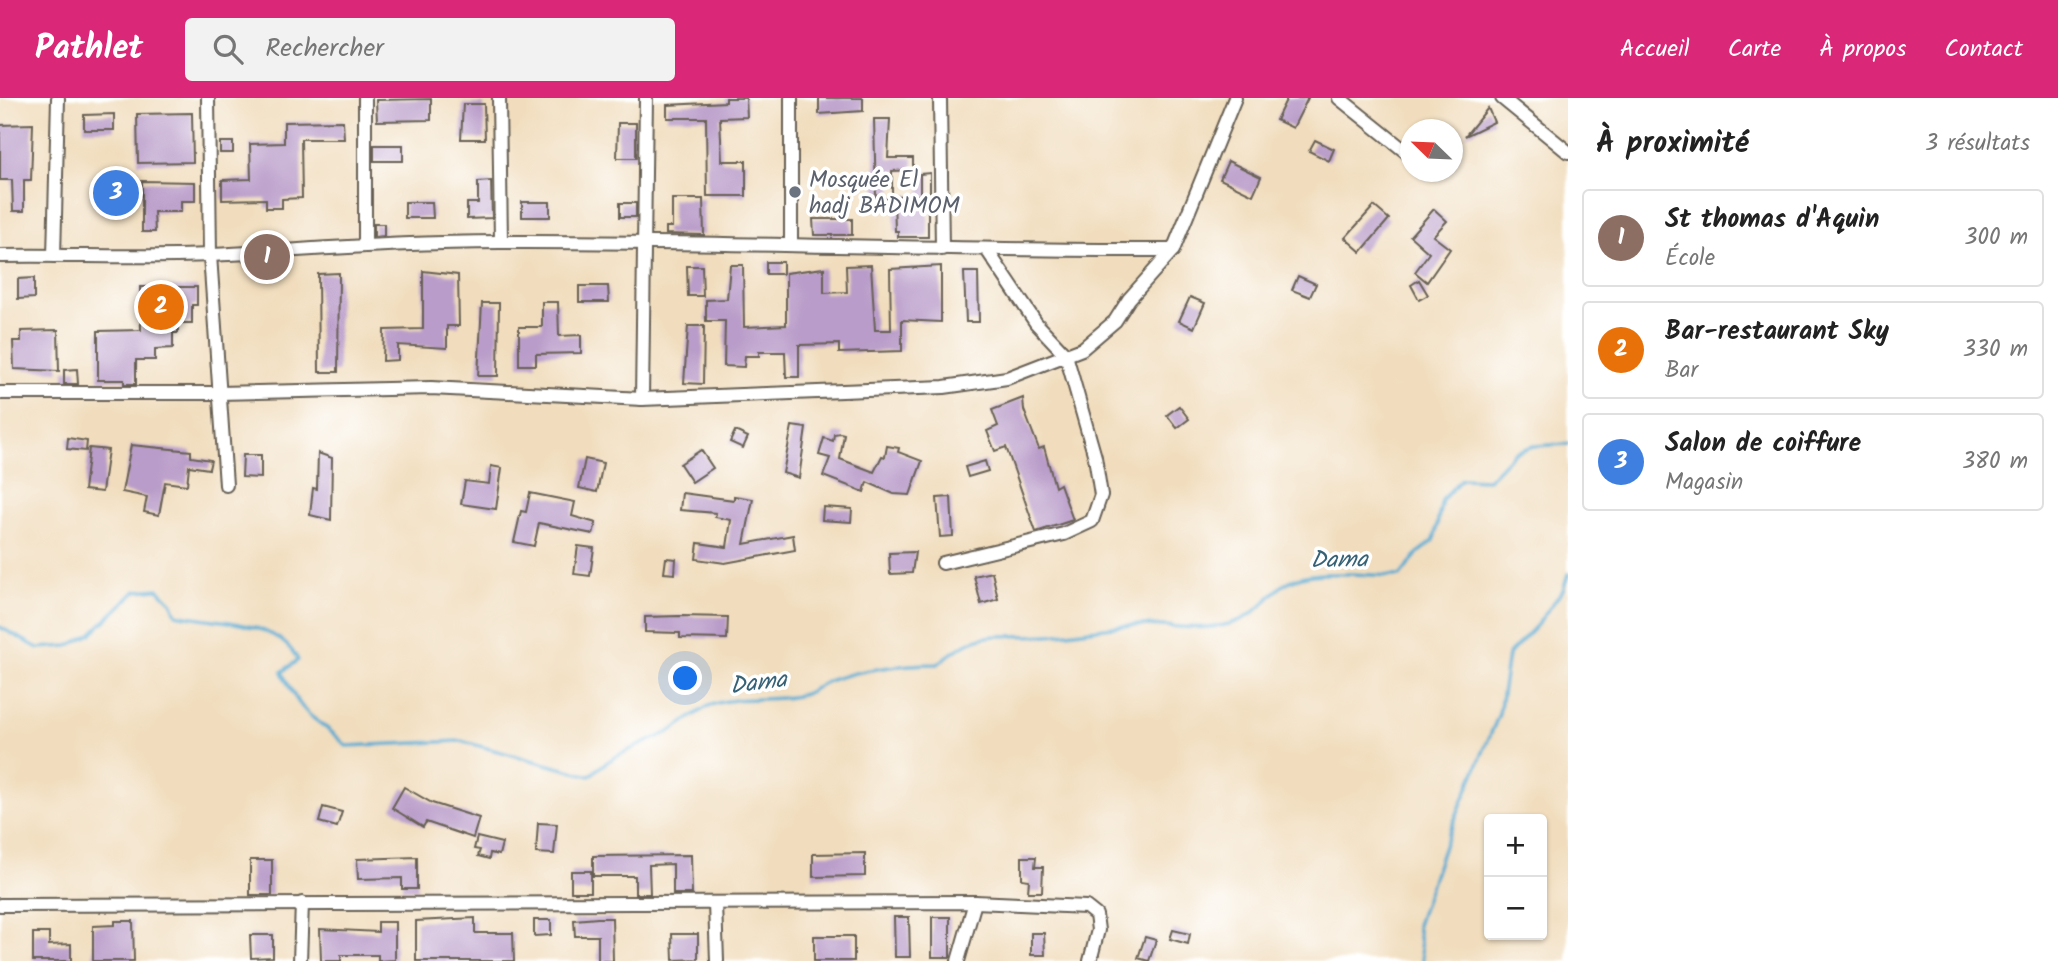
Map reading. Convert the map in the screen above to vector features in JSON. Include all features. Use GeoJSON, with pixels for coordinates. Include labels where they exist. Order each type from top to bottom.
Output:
{"type":"FeatureCollection","features":[{"type":"Feature","properties":{"kind":"street"},"geometry":{"type":"LineString","coordinates":[[54,256],[58,98]]}},
{"type":"Feature","properties":{"kind":"street"},"geometry":{"type":"LineString","coordinates":[[208,98],[210,255],[226,485]]}},
{"type":"Feature","properties":{"kind":"street"},"geometry":{"type":"LineString","coordinates":[[365,98],[365,244]]}},
{"type":"Feature","properties":{"kind":"street"},"geometry":{"type":"LineString","coordinates":[[499,98],[501,242]]}},
{"type":"Feature","properties":{"kind":"street"},"geometry":{"type":"LineString","coordinates":[[642,399],[646,98]]}},
{"type":"Feature","properties":{"kind":"street"},"geometry":{"type":"LineString","coordinates":[[791,98],[791,243]]}},
{"type":"Feature","properties":{"kind":"street"},"geometry":{"type":"LineString","coordinates":[[940,98],[942,249]]}},
{"type":"Feature","properties":{"kind":"street"},"geometry":{"type":"LineString","coordinates":[[0,393],[218,393],[431,388],[642,399],[944,387],[1007,377],[1066,355],[1097,339],[1115,321],[1129,299],[1173,250],[1235,98]]}},
{"type":"Feature","properties":{"kind":"street"},"geometry":{"type":"LineString","coordinates":[[1339,98],[1400,147]]}},
{"type":"Feature","properties":{"kind":"street"},"geometry":{"type":"LineString","coordinates":[[1502,98],[1568,152]]}},
{"type":"Feature","properties":{"kind":"street"},"geometry":{"type":"LineString","coordinates":[[0,256],[210,255],[365,244],[501,242],[791,243],[986,250],[1173,250]]}},
{"type":"Feature","properties":{"kind":"street"},"geometry":{"type":"LineString","coordinates":[[943,563],[1064,534],[1092,521],[1101,495],[1095,457],[1066,355],[1036,323],[986,250]]}},
{"type":"Feature","properties":{"kind":"street"},"geometry":{"type":"LineString","coordinates":[[957,961],[975,901]]}},
{"type":"Feature","properties":{"kind":"street"},"geometry":{"type":"LineString","coordinates":[[0,905],[975,901],[1086,907],[1096,915],[1098,930],[1090,961]]}},
{"type":"Feature","properties":{"kind":"street"},"geometry":{"type":"LineString","coordinates":[[300,961],[302,903]]}},
{"type":"Feature","properties":{"kind":"street"},"geometry":{"type":"LineString","coordinates":[[715,903],[717,961]]}},
{"type":"Feature","properties":{"kind":"building"},"geometry":{"type":"Polygon","coordinates":[[[726,98],[746,98],[747,117],[720,118],[722,161],[746,161],[746,196],[707,196],[706,118],[667,118],[667,105],[726,102],[726,98]]]}},
{"type":"Feature","properties":{"kind":"building"},"geometry":{"type":"Polygon","coordinates":[[[819,98],[863,98],[863,111],[819,114],[819,98]]]}},
{"type":"Feature","properties":{"kind":"building"},"geometry":{"type":"Polygon","coordinates":[[[1287,98],[1308,98],[1293,128],[1276,120],[1287,98]]]}},
{"type":"Feature","properties":{"kind":"building"},"geometry":{"type":"Polygon","coordinates":[[[431,99],[431,120],[377,121],[376,100],[431,99]]]}},
{"type":"Feature","properties":{"kind":"building"},"geometry":{"type":"Polygon","coordinates":[[[463,104],[484,104],[485,139],[461,139],[463,104]]]}},
{"type":"Feature","properties":{"kind":"building"},"geometry":{"type":"Polygon","coordinates":[[[1488,108],[1494,122],[1465,136],[1488,108]]]}},
{"type":"Feature","properties":{"kind":"building"},"geometry":{"type":"Polygon","coordinates":[[[192,113],[193,162],[138,163],[137,114],[192,113]]]}},
{"type":"Feature","properties":{"kind":"building"},"geometry":{"type":"Polygon","coordinates":[[[114,114],[114,130],[84,130],[84,115],[114,114]]]}},
{"type":"Feature","properties":{"kind":"building"},"geometry":{"type":"Polygon","coordinates":[[[874,119],[890,119],[888,158],[913,158],[913,170],[892,171],[892,198],[876,198],[874,119]]]}},
{"type":"Feature","properties":{"kind":"building"},"geometry":{"type":"Polygon","coordinates":[[[343,121],[344,139],[301,139],[302,198],[282,199],[282,208],[266,208],[266,199],[222,200],[222,180],[251,179],[250,144],[284,143],[284,122],[343,121]]]}},
{"type":"Feature","properties":{"kind":"building"},"geometry":{"type":"Polygon","coordinates":[[[618,123],[636,123],[636,158],[617,158],[618,123]]]}},
{"type":"Feature","properties":{"kind":"building"},"geometry":{"type":"Polygon","coordinates":[[[33,124],[31,180],[24,180],[24,211],[13,211],[12,180],[0,180],[0,125],[33,124]]]}},
{"type":"Feature","properties":{"kind":"building"},"geometry":{"type":"Polygon","coordinates":[[[1315,140],[1334,149],[1329,161],[1309,151],[1315,140]]]}},
{"type":"Feature","properties":{"kind":"building"},"geometry":{"type":"Polygon","coordinates":[[[220,142],[233,142],[233,153],[220,153],[220,142]]]}},
{"type":"Feature","properties":{"kind":"building"},"geometry":{"type":"Polygon","coordinates":[[[374,145],[403,145],[403,161],[374,161],[374,145]]]}},
{"type":"Feature","properties":{"kind":"building"},"geometry":{"type":"Polygon","coordinates":[[[1228,161],[1261,177],[1253,195],[1220,179],[1228,161]]]}},
{"type":"Feature","properties":{"kind":"building"},"geometry":{"type":"Polygon","coordinates":[[[930,173],[930,195],[920,196],[920,174],[930,173]]]}},
{"type":"Feature","properties":{"kind":"building"},"geometry":{"type":"Polygon","coordinates":[[[142,181],[195,182],[195,201],[181,201],[181,212],[154,212],[155,232],[142,232],[142,181]]]}},
{"type":"Feature","properties":{"kind":"building"},"geometry":{"type":"Polygon","coordinates":[[[491,181],[492,218],[467,219],[467,203],[478,203],[478,182],[491,181]]]}},
{"type":"Feature","properties":{"kind":"building"},"geometry":{"type":"Polygon","coordinates":[[[928,195],[928,237],[898,237],[898,231],[895,231],[894,196],[928,195]]]}},
{"type":"Feature","properties":{"kind":"building"},"geometry":{"type":"Polygon","coordinates":[[[672,199],[703,199],[704,235],[666,234],[666,227],[672,227],[672,199]]]}},
{"type":"Feature","properties":{"kind":"building"},"geometry":{"type":"Polygon","coordinates":[[[405,202],[432,202],[433,218],[405,218],[405,202]]]}},
{"type":"Feature","properties":{"kind":"building"},"geometry":{"type":"Polygon","coordinates":[[[522,202],[550,202],[550,217],[522,217],[522,202]]]}},
{"type":"Feature","properties":{"kind":"building"},"geometry":{"type":"Polygon","coordinates":[[[620,203],[636,203],[636,217],[620,217],[620,203]]]}},
{"type":"Feature","properties":{"kind":"building"},"geometry":{"type":"Polygon","coordinates":[[[1374,206],[1389,219],[1361,252],[1345,238],[1374,206]]]}},
{"type":"Feature","properties":{"kind":"building"},"geometry":{"type":"Polygon","coordinates":[[[1434,209],[1447,221],[1433,236],[1450,249],[1427,282],[1415,272],[1429,253],[1410,236],[1434,209]]]}},
{"type":"Feature","properties":{"kind":"building"},"geometry":{"type":"Polygon","coordinates":[[[813,219],[852,219],[852,235],[814,235],[813,219]]]}},
{"type":"Feature","properties":{"kind":"building"},"geometry":{"type":"Polygon","coordinates":[[[374,224],[384,224],[384,236],[374,237],[374,224]]]}},
{"type":"Feature","properties":{"kind":"building"},"geometry":{"type":"Polygon","coordinates":[[[766,262],[783,262],[783,274],[766,274],[766,262]]]}},
{"type":"Feature","properties":{"kind":"building"},"geometry":{"type":"Polygon","coordinates":[[[730,265],[743,265],[744,327],[786,325],[786,273],[824,268],[824,293],[847,292],[846,266],[871,265],[875,330],[891,330],[890,269],[941,266],[941,322],[902,320],[902,351],[839,353],[839,344],[799,345],[799,377],[786,377],[785,352],[759,352],[759,356],[745,356],[744,367],[724,366],[725,321],[706,321],[706,300],[727,299],[730,265]]]}},
{"type":"Feature","properties":{"kind":"building"},"geometry":{"type":"Polygon","coordinates":[[[687,266],[702,266],[703,296],[688,296],[687,266]]]}},
{"type":"Feature","properties":{"kind":"building"},"geometry":{"type":"Polygon","coordinates":[[[423,271],[458,275],[459,326],[447,326],[447,348],[398,345],[398,360],[383,361],[384,330],[423,329],[423,271]]]}},
{"type":"Feature","properties":{"kind":"building"},"geometry":{"type":"Polygon","coordinates":[[[964,272],[978,272],[979,322],[966,322],[964,272]]]}},
{"type":"Feature","properties":{"kind":"building"},"geometry":{"type":"Polygon","coordinates":[[[339,273],[338,372],[319,372],[318,274],[339,273]]]}},
{"type":"Feature","properties":{"kind":"building"},"geometry":{"type":"Polygon","coordinates":[[[1298,276],[1316,284],[1310,297],[1292,290],[1298,276]]]}},
{"type":"Feature","properties":{"kind":"building"},"geometry":{"type":"Polygon","coordinates":[[[34,278],[34,298],[18,299],[18,279],[34,278]]]}},
{"type":"Feature","properties":{"kind":"building"},"geometry":{"type":"Polygon","coordinates":[[[1419,280],[1428,295],[1419,300],[1411,285],[1419,280]]]}},
{"type":"Feature","properties":{"kind":"building"},"geometry":{"type":"Polygon","coordinates":[[[579,286],[608,286],[609,302],[579,302],[579,286]]]}},
{"type":"Feature","properties":{"kind":"building"},"geometry":{"type":"Polygon","coordinates":[[[140,287],[197,287],[197,305],[192,305],[192,323],[178,323],[178,333],[173,333],[173,348],[155,349],[155,360],[136,360],[136,384],[124,384],[124,380],[98,380],[98,331],[141,330],[140,287]]]}},
{"type":"Feature","properties":{"kind":"building"},"geometry":{"type":"Polygon","coordinates":[[[1190,297],[1205,303],[1194,328],[1179,321],[1190,297]]]}},
{"type":"Feature","properties":{"kind":"building"},"geometry":{"type":"Polygon","coordinates":[[[542,302],[558,302],[559,336],[581,335],[581,353],[536,354],[536,365],[519,365],[519,327],[542,327],[542,302]]]}},
{"type":"Feature","properties":{"kind":"building"},"geometry":{"type":"Polygon","coordinates":[[[482,303],[499,303],[498,376],[478,376],[482,303]]]}},
{"type":"Feature","properties":{"kind":"building"},"geometry":{"type":"Polygon","coordinates":[[[688,326],[704,326],[703,384],[684,383],[688,326]]]}},
{"type":"Feature","properties":{"kind":"building"},"geometry":{"type":"Polygon","coordinates":[[[58,330],[59,371],[14,369],[13,341],[21,341],[21,331],[58,330]]]}},
{"type":"Feature","properties":{"kind":"building"},"geometry":{"type":"Polygon","coordinates":[[[77,369],[78,384],[64,384],[64,370],[77,369]]]}},
{"type":"Feature","properties":{"kind":"building"},"geometry":{"type":"Polygon","coordinates":[[[1023,398],[1024,410],[1039,449],[1044,447],[1055,487],[1060,484],[1073,520],[1036,532],[1006,447],[995,451],[987,431],[998,426],[992,410],[1023,398]]]}},
{"type":"Feature","properties":{"kind":"building"},"geometry":{"type":"Polygon","coordinates":[[[1179,406],[1189,419],[1177,428],[1167,415],[1179,406]]]}},
{"type":"Feature","properties":{"kind":"building"},"geometry":{"type":"Polygon","coordinates":[[[792,426],[806,428],[799,478],[783,473],[792,426]]]}},
{"type":"Feature","properties":{"kind":"building"},"geometry":{"type":"Polygon","coordinates":[[[735,431],[748,437],[743,448],[730,442],[735,431]]]}},
{"type":"Feature","properties":{"kind":"building"},"geometry":{"type":"Polygon","coordinates":[[[834,434],[844,434],[840,459],[874,472],[882,456],[885,457],[887,446],[899,448],[898,452],[922,461],[910,495],[894,494],[867,482],[864,492],[823,476],[830,458],[819,455],[824,438],[833,441],[834,434]]]}},
{"type":"Feature","properties":{"kind":"building"},"geometry":{"type":"Polygon","coordinates":[[[68,438],[87,441],[86,451],[67,449],[68,438]]]}},
{"type":"Feature","properties":{"kind":"building"},"geometry":{"type":"Polygon","coordinates":[[[131,445],[191,451],[191,457],[211,460],[209,469],[189,466],[187,485],[165,482],[159,515],[144,512],[147,497],[122,492],[131,445]]]}},
{"type":"Feature","properties":{"kind":"building"},"geometry":{"type":"Polygon","coordinates":[[[89,448],[108,450],[102,492],[84,490],[89,448]]]}},
{"type":"Feature","properties":{"kind":"building"},"geometry":{"type":"Polygon","coordinates":[[[701,450],[713,468],[692,482],[680,464],[701,450]]]}},
{"type":"Feature","properties":{"kind":"building"},"geometry":{"type":"Polygon","coordinates":[[[318,453],[332,458],[331,520],[310,515],[313,488],[317,489],[318,453]]]}},
{"type":"Feature","properties":{"kind":"building"},"geometry":{"type":"Polygon","coordinates":[[[243,455],[261,455],[261,478],[242,477],[243,455]]]}},
{"type":"Feature","properties":{"kind":"building"},"geometry":{"type":"Polygon","coordinates":[[[585,459],[603,463],[597,492],[579,488],[585,459]]]}},
{"type":"Feature","properties":{"kind":"building"},"geometry":{"type":"Polygon","coordinates":[[[985,461],[988,471],[968,477],[965,467],[985,461]]]}},
{"type":"Feature","properties":{"kind":"building"},"geometry":{"type":"Polygon","coordinates":[[[491,466],[502,468],[496,509],[461,504],[465,481],[489,484],[491,466]]]}},
{"type":"Feature","properties":{"kind":"building"},"geometry":{"type":"Polygon","coordinates":[[[530,493],[575,502],[572,516],[596,523],[593,534],[539,523],[534,546],[514,542],[521,511],[526,512],[530,493]]]}},
{"type":"Feature","properties":{"kind":"building"},"geometry":{"type":"Polygon","coordinates":[[[682,493],[734,500],[734,496],[753,499],[744,544],[793,535],[795,550],[725,563],[696,559],[698,543],[727,547],[731,520],[715,517],[716,513],[680,510],[682,493]]]}},
{"type":"Feature","properties":{"kind":"building"},"geometry":{"type":"Polygon","coordinates":[[[951,497],[953,536],[940,537],[937,498],[951,497]]]}},
{"type":"Feature","properties":{"kind":"building"},"geometry":{"type":"Polygon","coordinates":[[[823,507],[852,509],[851,522],[822,520],[823,507]]]}},
{"type":"Feature","properties":{"kind":"building"},"geometry":{"type":"Polygon","coordinates":[[[578,546],[594,548],[590,576],[574,574],[578,546]]]}},
{"type":"Feature","properties":{"kind":"building"},"geometry":{"type":"Polygon","coordinates":[[[915,552],[912,573],[890,574],[889,553],[915,552]]]}},
{"type":"Feature","properties":{"kind":"building"},"geometry":{"type":"Polygon","coordinates":[[[666,558],[676,559],[675,574],[664,573],[666,558]]]}},
{"type":"Feature","properties":{"kind":"building"},"geometry":{"type":"Polygon","coordinates":[[[992,572],[998,599],[981,604],[974,576],[992,572]]]}},
{"type":"Feature","properties":{"kind":"building"},"geometry":{"type":"Polygon","coordinates":[[[645,617],[728,617],[727,639],[680,638],[680,633],[645,632],[645,617]]]}},
{"type":"Feature","properties":{"kind":"building"},"geometry":{"type":"Polygon","coordinates":[[[404,787],[432,803],[479,818],[473,838],[426,822],[423,827],[392,808],[404,787]]]}},
{"type":"Feature","properties":{"kind":"building"},"geometry":{"type":"Polygon","coordinates":[[[323,807],[342,812],[337,827],[319,822],[323,807]]]}},
{"type":"Feature","properties":{"kind":"building"},"geometry":{"type":"Polygon","coordinates":[[[538,823],[557,824],[554,854],[536,853],[538,823]]]}},
{"type":"Feature","properties":{"kind":"building"},"geometry":{"type":"Polygon","coordinates":[[[477,837],[502,843],[499,855],[490,853],[489,859],[478,856],[480,850],[474,849],[477,837]]]}},
{"type":"Feature","properties":{"kind":"building"},"geometry":{"type":"Polygon","coordinates":[[[865,853],[865,876],[813,877],[813,854],[865,853]]]}},
{"type":"Feature","properties":{"kind":"building"},"geometry":{"type":"Polygon","coordinates":[[[691,855],[692,894],[673,894],[673,864],[649,865],[650,894],[635,894],[635,876],[593,876],[593,856],[691,855]]]}},
{"type":"Feature","properties":{"kind":"building"},"geometry":{"type":"Polygon","coordinates":[[[417,857],[417,889],[402,889],[402,878],[358,879],[357,859],[417,857]]]}},
{"type":"Feature","properties":{"kind":"building"},"geometry":{"type":"Polygon","coordinates":[[[1022,857],[1036,857],[1035,867],[1043,867],[1042,892],[1028,892],[1029,880],[1022,879],[1022,857]]]}},
{"type":"Feature","properties":{"kind":"building"},"geometry":{"type":"Polygon","coordinates":[[[250,860],[272,860],[272,895],[250,895],[250,860]]]}},
{"type":"Feature","properties":{"kind":"building"},"geometry":{"type":"Polygon","coordinates":[[[571,871],[591,871],[591,892],[571,892],[571,871]]]}},
{"type":"Feature","properties":{"kind":"building"},"geometry":{"type":"Polygon","coordinates":[[[894,917],[909,917],[910,957],[895,957],[894,917]]]}},
{"type":"Feature","properties":{"kind":"building"},"geometry":{"type":"Polygon","coordinates":[[[932,917],[950,917],[950,957],[932,957],[932,917]]]}},
{"type":"Feature","properties":{"kind":"building"},"geometry":{"type":"Polygon","coordinates":[[[475,918],[475,933],[513,933],[514,961],[416,961],[416,921],[475,918]]]}},
{"type":"Feature","properties":{"kind":"building"},"geometry":{"type":"Polygon","coordinates":[[[612,918],[613,961],[598,961],[598,936],[575,936],[574,920],[612,918]]]}},
{"type":"Feature","properties":{"kind":"building"},"geometry":{"type":"Polygon","coordinates":[[[534,920],[551,920],[551,935],[534,936],[534,920]]]}},
{"type":"Feature","properties":{"kind":"building"},"geometry":{"type":"Polygon","coordinates":[[[115,921],[133,921],[134,961],[93,961],[93,926],[115,925],[115,921]]]}},
{"type":"Feature","properties":{"kind":"building"},"geometry":{"type":"Polygon","coordinates":[[[378,922],[395,922],[395,960],[378,961],[378,955],[341,955],[341,961],[321,961],[320,929],[378,932],[378,922]]]}},
{"type":"Feature","properties":{"kind":"building"},"geometry":{"type":"Polygon","coordinates":[[[1173,930],[1190,934],[1188,944],[1170,939],[1173,930]]]}},
{"type":"Feature","properties":{"kind":"building"},"geometry":{"type":"Polygon","coordinates":[[[33,933],[49,933],[49,945],[71,944],[71,961],[33,961],[33,933]]]}},
{"type":"Feature","properties":{"kind":"building"},"geometry":{"type":"Polygon","coordinates":[[[1031,933],[1044,933],[1045,955],[1031,955],[1031,933]]]}},
{"type":"Feature","properties":{"kind":"building"},"geometry":{"type":"Polygon","coordinates":[[[672,934],[698,934],[698,959],[673,960],[672,934]]]}},
{"type":"Feature","properties":{"kind":"building"},"geometry":{"type":"Polygon","coordinates":[[[250,935],[273,935],[273,957],[251,958],[250,935]]]}},
{"type":"Feature","properties":{"kind":"building"},"geometry":{"type":"Polygon","coordinates":[[[814,936],[854,936],[854,961],[814,961],[814,936]]]}},
{"type":"Feature","properties":{"kind":"building"},"geometry":{"type":"Polygon","coordinates":[[[1145,937],[1156,940],[1149,961],[1138,958],[1145,937]]]}},
{"type":"Feature","properties":{"kind":"waterway","name":"Dama"},"geometry":{"type":"LineString","coordinates":[[0,627],[38,648],[68,646],[91,634],[136,591],[158,589],[172,603],[176,614],[260,629],[288,646],[298,660],[282,672],[291,691],[308,713],[346,746],[461,741],[590,776],[618,756],[669,732],[702,710],[725,701],[793,697],[854,673],[897,666],[938,664],[967,644],[990,636],[1048,635],[1132,625],[1193,628],[1229,624],[1251,614],[1288,582],[1308,576],[1400,576],[1418,553],[1434,540],[1442,500],[1461,479],[1488,480],[1514,453],[1533,446],[1568,444]]}},
{"type":"Feature","properties":{"kind":"waterway"},"geometry":{"type":"LineString","coordinates":[[1423,961],[1417,925],[1445,843],[1499,714],[1508,655],[1536,626],[1563,590],[1568,574]]}},
{"type":"Feature","properties":{"kind":"place","name":"Mosquée El hadj BADIMOM"},"geometry":{"type":"Point","coordinates":[795,192]}},
{"type":"Feature","properties":{"kind":"place","name":"Salon de coiffure"},"geometry":{"type":"Point","coordinates":[116,193]}},
{"type":"Feature","properties":{"kind":"place","name":"St thomas d'Aquin"},"geometry":{"type":"Point","coordinates":[267,257]}},
{"type":"Feature","properties":{"kind":"place","name":"Bar-restaurant Sky"},"geometry":{"type":"Point","coordinates":[161,307]}}]}
